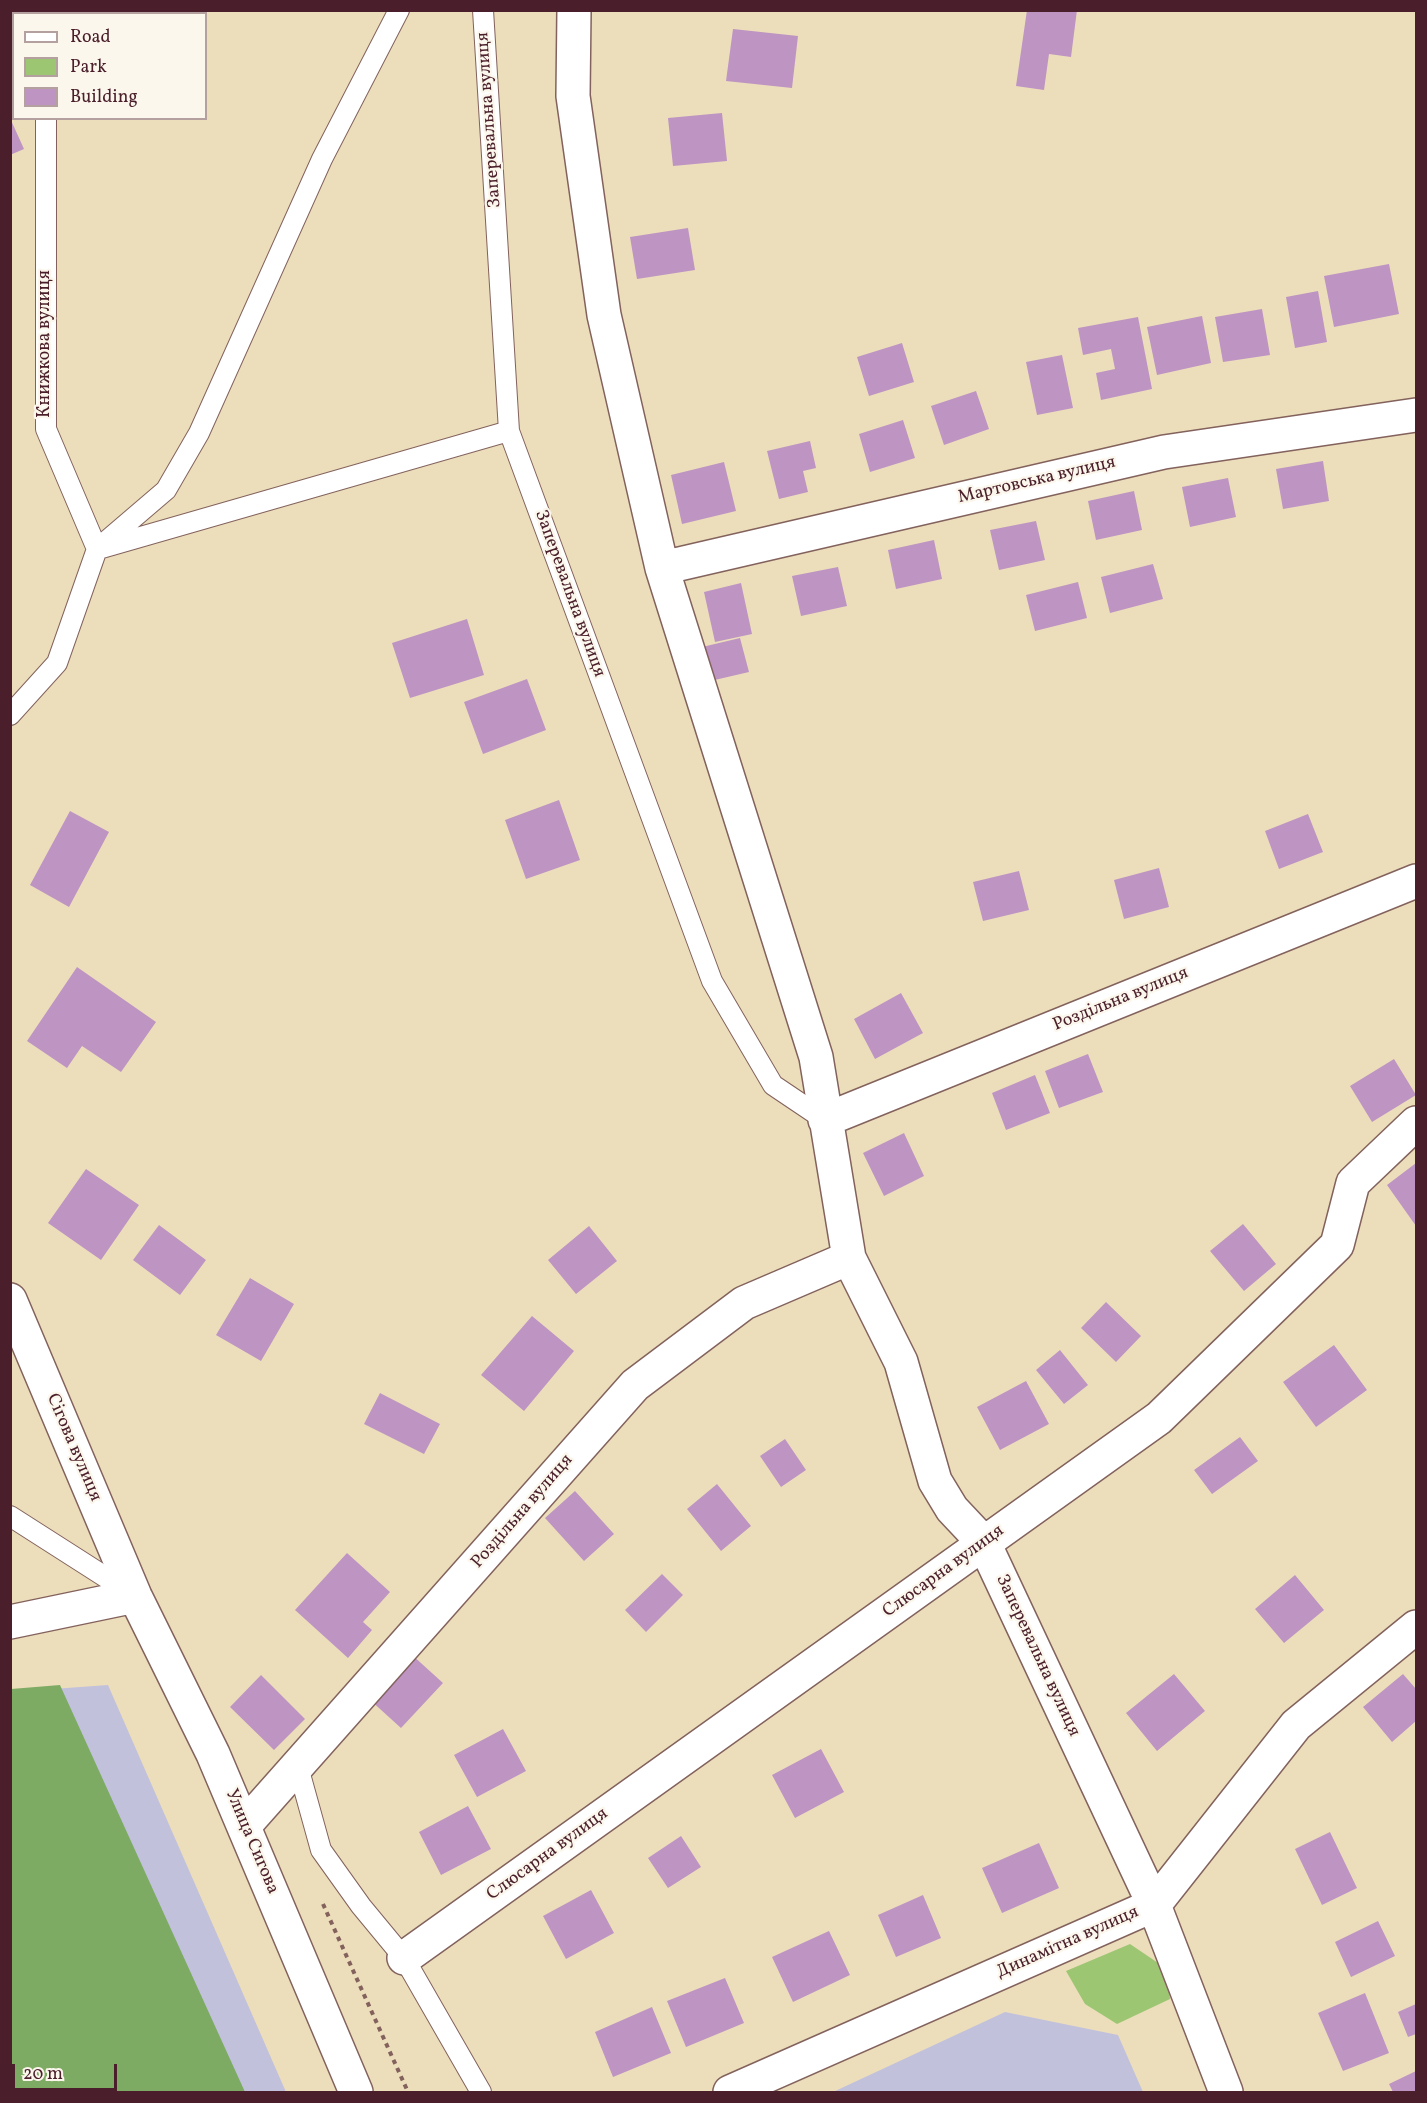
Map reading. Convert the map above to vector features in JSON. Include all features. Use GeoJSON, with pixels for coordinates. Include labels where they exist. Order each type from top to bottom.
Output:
{"type":"FeatureCollection","features":[{"type":"Feature","properties":{"kind":"street","name":"Заперевальна вулиця"},"geometry":{"type":"LineString","coordinates":[[574,10],[573,96],[604,315],[662,568],[816,1057],[849,1258],[901,1362],[935,1481],[952,1509],[984,1543],[1154,1905],[1226,2092]]}},
{"type":"Feature","properties":{"kind":"street","name":"Мартовська вулиця"},"geometry":{"type":"LineString","coordinates":[[662,568],[1164,452],[1416,415]]}},
{"type":"Feature","properties":{"kind":"street","name":"Роздільна вулиця"},"geometry":{"type":"LineString","coordinates":[[825,1120],[1416,881]]}},
{"type":"Feature","properties":{"kind":"street","name":"Слюсарна вулиця"},"geometry":{"type":"LineString","coordinates":[[404,1958],[1159,1418],[1337,1245],[1353,1183],[1416,1123]]}},
{"type":"Feature","properties":{"kind":"street","name":"Роздільна вулиця"},"geometry":{"type":"LineString","coordinates":[[244,1826],[635,1385],[744,1303],[849,1258]]}},
{"type":"Feature","properties":{"kind":"street","name":"Сігова вулиця"},"geometry":{"type":"LineString","coordinates":[[10,1300],[135,1596]]}},
{"type":"Feature","properties":{"kind":"street"},"geometry":{"type":"LineString","coordinates":[[10,1622],[135,1596]]}},
{"type":"Feature","properties":{"kind":"street","name":"Улица Сигова"},"geometry":{"type":"LineString","coordinates":[[135,1596],[213,1754],[356,2092]]}},
{"type":"Feature","properties":{"kind":"street","name":"Динамітна вулиця"},"geometry":{"type":"LineString","coordinates":[[730,2092],[1154,1905],[1296,1725],[1416,1628]]}},
{"type":"Feature","properties":{"kind":"lane"},"geometry":{"type":"LineString","coordinates":[[10,715],[57,663],[97,549],[166,490],[199,433],[322,159],[399,10]]}},
{"type":"Feature","properties":{"kind":"lane","name":"Заперевальна вулиця"},"geometry":{"type":"LineString","coordinates":[[483,10],[509,431],[712,981],[773,1085],[825,1120]]}},
{"type":"Feature","properties":{"kind":"lane","name":"Книжкова вулиця"},"geometry":{"type":"LineString","coordinates":[[46,120],[46,429],[97,549]]}},
{"type":"Feature","properties":{"kind":"lane"},"geometry":{"type":"LineString","coordinates":[[97,549],[509,431]]}},
{"type":"Feature","properties":{"kind":"lane"},"geometry":{"type":"LineString","coordinates":[[10,1516],[135,1596]]}},
{"type":"Feature","properties":{"kind":"lane"},"geometry":{"type":"LineString","coordinates":[[298,1767],[321,1851],[361,1906],[404,1958],[481,2092]]}},
{"type":"Feature","properties":{"kind":"path"},"geometry":{"type":"LineString","coordinates":[[319,1895],[408,2092]]}},
{"type":"Feature","properties":{"kind":"shaded area"},"geometry":{"type":"Polygon","coordinates":[[[108,1685],[286,2092],[11,2092],[11,1692],[108,1685]]]}},
{"type":"Feature","properties":{"kind":"shaded area"},"geometry":{"type":"Polygon","coordinates":[[[1005,2012],[1118,2035],[1143,2092],[833,2092],[1005,2012]]]}},
{"type":"Feature","properties":{"kind":"green space"},"geometry":{"type":"Polygon","coordinates":[[[60,1685],[245,2092],[11,2092],[11,1689],[60,1685]]]}},
{"type":"Feature","properties":{"kind":"green space"},"geometry":{"type":"Polygon","coordinates":[[[1130,1944],[1167,1969],[1170,1999],[1117,2024],[1085,2004],[1066,1971],[1130,1944]]]}},
{"type":"Feature","properties":{"kind":"building"},"geometry":{"type":"Polygon","coordinates":[[[164,10],[204,10],[204,12],[164,12],[164,10]]]}},
{"type":"Feature","properties":{"kind":"building"},"geometry":{"type":"Polygon","coordinates":[[[1027,10],[1077,10],[1071,57],[1049,54],[1044,90],[1016,86],[1027,10]]]}},
{"type":"Feature","properties":{"kind":"building"},"geometry":{"type":"Polygon","coordinates":[[[10,14],[12,19],[12,67],[10,67],[10,14]]]}},
{"type":"Feature","properties":{"kind":"building"},"geometry":{"type":"Polygon","coordinates":[[[733,29],[798,36],[792,88],[726,81],[733,29]]]}},
{"type":"Feature","properties":{"kind":"building"},"geometry":{"type":"Polygon","coordinates":[[[722,113],[727,161],[673,166],[668,118],[722,113]]]}},
{"type":"Feature","properties":{"kind":"building"},"geometry":{"type":"Polygon","coordinates":[[[10,118],[24,149],[10,155],[10,118]]]}},
{"type":"Feature","properties":{"kind":"building"},"geometry":{"type":"Polygon","coordinates":[[[688,228],[695,270],[637,279],[630,237],[688,228]]]}},
{"type":"Feature","properties":{"kind":"building"},"geometry":{"type":"Polygon","coordinates":[[[1389,264],[1399,314],[1334,327],[1324,276],[1389,264]]]}},
{"type":"Feature","properties":{"kind":"building"},"geometry":{"type":"Polygon","coordinates":[[[1318,291],[1327,342],[1295,348],[1286,297],[1318,291]]]}},
{"type":"Feature","properties":{"kind":"building"},"geometry":{"type":"Polygon","coordinates":[[[1262,309],[1270,355],[1223,362],[1215,317],[1262,309]]]}},
{"type":"Feature","properties":{"kind":"building"},"geometry":{"type":"Polygon","coordinates":[[[1202,316],[1211,363],[1157,375],[1147,327],[1202,316]]]}},
{"type":"Feature","properties":{"kind":"building"},"geometry":{"type":"Polygon","coordinates":[[[1138,317],[1152,389],[1101,400],[1096,373],[1115,369],[1111,349],[1083,355],[1078,328],[1138,317]]]}},
{"type":"Feature","properties":{"kind":"building"},"geometry":{"type":"Polygon","coordinates":[[[902,343],[914,382],[869,396],[857,357],[902,343]]]}},
{"type":"Feature","properties":{"kind":"building"},"geometry":{"type":"Polygon","coordinates":[[[1062,355],[1073,408],[1037,415],[1026,362],[1062,355]]]}},
{"type":"Feature","properties":{"kind":"building"},"geometry":{"type":"Polygon","coordinates":[[[976,391],[989,429],[944,445],[931,406],[976,391]]]}},
{"type":"Feature","properties":{"kind":"building"},"geometry":{"type":"Polygon","coordinates":[[[903,420],[915,458],[870,472],[859,434],[903,420]]]}},
{"type":"Feature","properties":{"kind":"building"},"geometry":{"type":"Polygon","coordinates":[[[810,441],[816,468],[803,471],[808,492],[779,499],[767,451],[810,441]]]}},
{"type":"Feature","properties":{"kind":"building"},"geometry":{"type":"Polygon","coordinates":[[[1323,461],[1329,501],[1283,509],[1276,469],[1323,461]]]}},
{"type":"Feature","properties":{"kind":"building"},"geometry":{"type":"Polygon","coordinates":[[[724,462],[736,511],[682,524],[671,475],[724,462]]]}},
{"type":"Feature","properties":{"kind":"building"},"geometry":{"type":"Polygon","coordinates":[[[1228,478],[1236,517],[1190,527],[1182,487],[1228,478]]]}},
{"type":"Feature","properties":{"kind":"building"},"geometry":{"type":"Polygon","coordinates":[[[1134,491],[1142,530],[1096,540],[1088,501],[1134,491]]]}},
{"type":"Feature","properties":{"kind":"building"},"geometry":{"type":"Polygon","coordinates":[[[1036,521],[1045,560],[999,570],[990,530],[1036,521]]]}},
{"type":"Feature","properties":{"kind":"building"},"geometry":{"type":"Polygon","coordinates":[[[934,540],[942,579],[896,589],[888,550],[934,540]]]}},
{"type":"Feature","properties":{"kind":"building"},"geometry":{"type":"Polygon","coordinates":[[[1153,564],[1163,599],[1110,613],[1101,577],[1153,564]]]}},
{"type":"Feature","properties":{"kind":"building"},"geometry":{"type":"Polygon","coordinates":[[[838,567],[847,606],[801,616],[792,576],[838,567]]]}},
{"type":"Feature","properties":{"kind":"building"},"geometry":{"type":"Polygon","coordinates":[[[1078,582],[1087,618],[1035,631],[1026,595],[1078,582]]]}},
{"type":"Feature","properties":{"kind":"building"},"geometry":{"type":"Polygon","coordinates":[[[741,583],[752,634],[715,642],[704,592],[741,583]]]}},
{"type":"Feature","properties":{"kind":"building"},"geometry":{"type":"Polygon","coordinates":[[[467,619],[484,675],[410,698],[392,643],[467,619]]]}},
{"type":"Feature","properties":{"kind":"building"},"geometry":{"type":"Polygon","coordinates":[[[740,638],[749,672],[706,682],[698,648],[740,638]]]}},
{"type":"Feature","properties":{"kind":"building"},"geometry":{"type":"Polygon","coordinates":[[[527,679],[546,730],[483,754],[464,702],[527,679]]]}},
{"type":"Feature","properties":{"kind":"building"},"geometry":{"type":"Polygon","coordinates":[[[559,800],[580,860],[526,879],[505,820],[559,800]]]}},
{"type":"Feature","properties":{"kind":"building"},"geometry":{"type":"Polygon","coordinates":[[[70,811],[109,832],[69,907],[30,885],[70,811]]]}},
{"type":"Feature","properties":{"kind":"building"},"geometry":{"type":"Polygon","coordinates":[[[1308,814],[1323,852],[1279,869],[1265,831],[1308,814]]]}},
{"type":"Feature","properties":{"kind":"building"},"geometry":{"type":"Polygon","coordinates":[[[1159,868],[1169,907],[1124,919],[1114,880],[1159,868]]]}},
{"type":"Feature","properties":{"kind":"building"},"geometry":{"type":"Polygon","coordinates":[[[1019,871],[1029,910],[983,921],[973,882],[1019,871]]]}},
{"type":"Feature","properties":{"kind":"building"},"geometry":{"type":"Polygon","coordinates":[[[77,967],[156,1022],[121,1072],[82,1046],[67,1068],[27,1041],[77,967]]]}},
{"type":"Feature","properties":{"kind":"building"},"geometry":{"type":"Polygon","coordinates":[[[901,993],[923,1033],[875,1059],[854,1019],[901,993]]]}},
{"type":"Feature","properties":{"kind":"building"},"geometry":{"type":"Polygon","coordinates":[[[1088,1054],[1103,1092],[1059,1108],[1045,1071],[1088,1054]]]}},
{"type":"Feature","properties":{"kind":"building"},"geometry":{"type":"Polygon","coordinates":[[[1394,1059],[1416,1095],[1372,1122],[1350,1086],[1394,1059]]]}},
{"type":"Feature","properties":{"kind":"building"},"geometry":{"type":"Polygon","coordinates":[[[1035,1075],[1050,1113],[1006,1130],[992,1093],[1035,1075]]]}},
{"type":"Feature","properties":{"kind":"building"},"geometry":{"type":"Polygon","coordinates":[[[904,1133],[924,1176],[884,1196],[863,1153],[904,1133]]]}},
{"type":"Feature","properties":{"kind":"building"},"geometry":{"type":"Polygon","coordinates":[[[1416,1163],[1416,1226],[1387,1185],[1416,1163]]]}},
{"type":"Feature","properties":{"kind":"building"},"geometry":{"type":"Polygon","coordinates":[[[86,1169],[139,1205],[101,1260],[48,1223],[86,1169]]]}},
{"type":"Feature","properties":{"kind":"building"},"geometry":{"type":"Polygon","coordinates":[[[1243,1224],[1276,1264],[1244,1291],[1210,1251],[1243,1224]]]}},
{"type":"Feature","properties":{"kind":"building"},"geometry":{"type":"Polygon","coordinates":[[[159,1225],[206,1260],[180,1295],[133,1260],[159,1225]]]}},
{"type":"Feature","properties":{"kind":"building"},"geometry":{"type":"Polygon","coordinates":[[[589,1226],[617,1261],[576,1294],[548,1260],[589,1226]]]}},
{"type":"Feature","properties":{"kind":"building"},"geometry":{"type":"Polygon","coordinates":[[[250,1278],[294,1304],[261,1361],[216,1335],[250,1278]]]}},
{"type":"Feature","properties":{"kind":"building"},"geometry":{"type":"Polygon","coordinates":[[[1106,1302],[1141,1336],[1116,1362],[1081,1328],[1106,1302]]]}},
{"type":"Feature","properties":{"kind":"building"},"geometry":{"type":"Polygon","coordinates":[[[532,1316],[574,1351],[524,1411],[481,1375],[532,1316]]]}},
{"type":"Feature","properties":{"kind":"building"},"geometry":{"type":"Polygon","coordinates":[[[1334,1345],[1367,1390],[1316,1427],[1283,1382],[1334,1345]]]}},
{"type":"Feature","properties":{"kind":"building"},"geometry":{"type":"Polygon","coordinates":[[[1060,1350],[1088,1385],[1064,1404],[1036,1370],[1060,1350]]]}},
{"type":"Feature","properties":{"kind":"building"},"geometry":{"type":"Polygon","coordinates":[[[1026,1381],[1049,1424],[1000,1450],[977,1407],[1026,1381]]]}},
{"type":"Feature","properties":{"kind":"building"},"geometry":{"type":"Polygon","coordinates":[[[380,1393],[440,1424],[424,1454],[364,1424],[380,1393]]]}},
{"type":"Feature","properties":{"kind":"building"},"geometry":{"type":"Polygon","coordinates":[[[1240,1437],[1258,1461],[1212,1494],[1194,1470],[1240,1437]]]}},
{"type":"Feature","properties":{"kind":"building"},"geometry":{"type":"Polygon","coordinates":[[[785,1439],[806,1470],[781,1487],[760,1456],[785,1439]]]}},
{"type":"Feature","properties":{"kind":"building"},"geometry":{"type":"Polygon","coordinates":[[[717,1484],[751,1526],[721,1551],[687,1509],[717,1484]]]}},
{"type":"Feature","properties":{"kind":"building"},"geometry":{"type":"Polygon","coordinates":[[[575,1491],[614,1534],[584,1561],[545,1518],[575,1491]]]}},
{"type":"Feature","properties":{"kind":"building"},"geometry":{"type":"Polygon","coordinates":[[[347,1553],[390,1592],[363,1622],[372,1630],[348,1658],[295,1610],[347,1553]]]}},
{"type":"Feature","properties":{"kind":"building"},"geometry":{"type":"Polygon","coordinates":[[[662,1574],[683,1595],[646,1632],[625,1610],[662,1574]]]}},
{"type":"Feature","properties":{"kind":"building"},"geometry":{"type":"Polygon","coordinates":[[[1295,1575],[1324,1610],[1284,1643],[1255,1609],[1295,1575]]]}},
{"type":"Feature","properties":{"kind":"building"},"geometry":{"type":"Polygon","coordinates":[[[411,1654],[443,1683],[401,1728],[369,1699],[411,1654]]]}},
{"type":"Feature","properties":{"kind":"building"},"geometry":{"type":"Polygon","coordinates":[[[1174,1674],[1205,1711],[1157,1751],[1126,1713],[1174,1674]]]}},
{"type":"Feature","properties":{"kind":"building"},"geometry":{"type":"Polygon","coordinates":[[[1403,1674],[1416,1689],[1416,1721],[1392,1742],[1363,1707],[1403,1674]]]}},
{"type":"Feature","properties":{"kind":"building"},"geometry":{"type":"Polygon","coordinates":[[[261,1675],[305,1719],[274,1750],[230,1707],[261,1675]]]}},
{"type":"Feature","properties":{"kind":"building"},"geometry":{"type":"Polygon","coordinates":[[[503,1729],[526,1771],[477,1797],[454,1755],[503,1729]]]}},
{"type":"Feature","properties":{"kind":"building"},"geometry":{"type":"Polygon","coordinates":[[[821,1749],[844,1792],[795,1818],[772,1775],[821,1749]]]}},
{"type":"Feature","properties":{"kind":"building"},"geometry":{"type":"Polygon","coordinates":[[[468,1806],[491,1849],[441,1875],[419,1832],[468,1806]]]}},
{"type":"Feature","properties":{"kind":"building"},"geometry":{"type":"Polygon","coordinates":[[[1330,1832],[1357,1888],[1322,1905],[1295,1849],[1330,1832]]]}},
{"type":"Feature","properties":{"kind":"building"},"geometry":{"type":"Polygon","coordinates":[[[681,1836],[701,1867],[668,1888],[648,1858],[681,1836]]]}},
{"type":"Feature","properties":{"kind":"building"},"geometry":{"type":"Polygon","coordinates":[[[1039,1843],[1059,1888],[1002,1913],[982,1868],[1039,1843]]]}},
{"type":"Feature","properties":{"kind":"building"},"geometry":{"type":"Polygon","coordinates":[[[591,1890],[614,1933],[566,1959],[543,1916],[591,1890]]]}},
{"type":"Feature","properties":{"kind":"building"},"geometry":{"type":"Polygon","coordinates":[[[923,1895],[941,1938],[896,1957],[878,1915],[923,1895]]]}},
{"type":"Feature","properties":{"kind":"building"},"geometry":{"type":"Polygon","coordinates":[[[1378,1921],[1395,1956],[1351,1977],[1335,1942],[1378,1921]]]}},
{"type":"Feature","properties":{"kind":"building"},"geometry":{"type":"Polygon","coordinates":[[[829,1931],[850,1975],[793,2002],[772,1957],[829,1931]]]}},
{"type":"Feature","properties":{"kind":"building"},"geometry":{"type":"Polygon","coordinates":[[[725,1978],[744,2023],[686,2047],[667,2001],[725,1978]]]}},
{"type":"Feature","properties":{"kind":"building"},"geometry":{"type":"Polygon","coordinates":[[[1365,1993],[1389,2053],[1343,2071],[1318,2013],[1365,1993]]]}},
{"type":"Feature","properties":{"kind":"building"},"geometry":{"type":"Polygon","coordinates":[[[1416,2004],[1416,2034],[1408,2037],[1398,2012],[1416,2004]]]}},
{"type":"Feature","properties":{"kind":"building"},"geometry":{"type":"Polygon","coordinates":[[[652,2007],[671,2053],[613,2077],[595,2032],[652,2007]]]}},
{"type":"Feature","properties":{"kind":"building"},"geometry":{"type":"Polygon","coordinates":[[[1416,2071],[1416,2092],[1393,2092],[1389,2084],[1416,2071]]]}}]}
